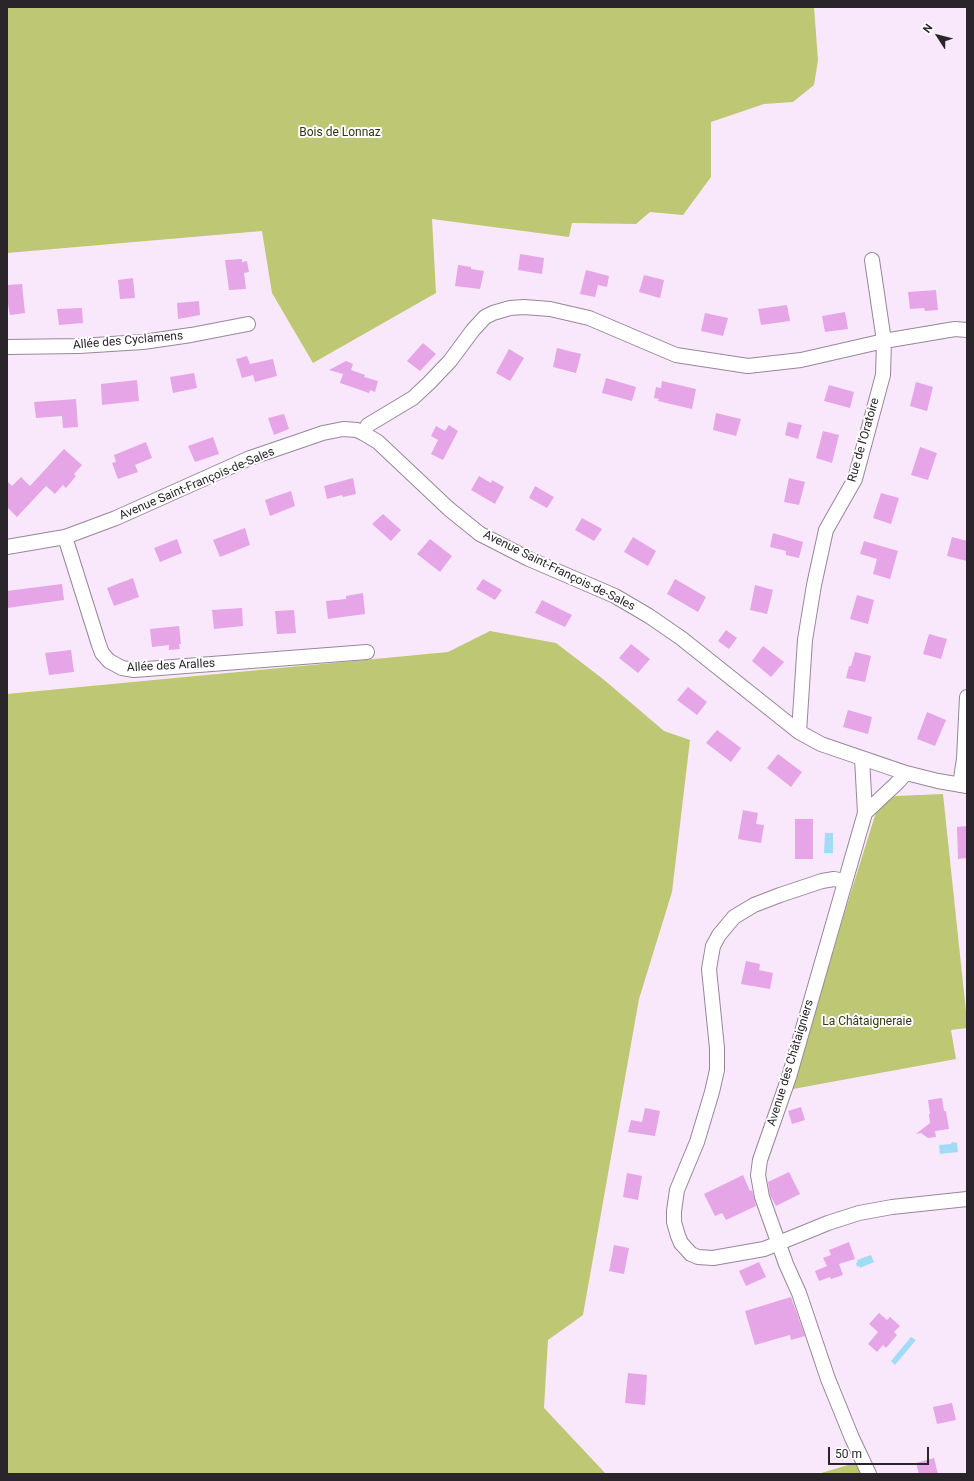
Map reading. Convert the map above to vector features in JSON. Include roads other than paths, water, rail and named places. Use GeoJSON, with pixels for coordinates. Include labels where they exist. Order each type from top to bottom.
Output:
{"type":"FeatureCollection","features":[{"type":"Feature","properties":{"kind":"street","name":"Rue de l'Oratoire"},"geometry":{"type":"LineString","coordinates":[[799,732],[805,640],[814,585],[826,530],[855,479],[883,375],[884,341],[872,260]]}},
{"type":"Feature","properties":{"kind":"street"},"geometry":{"type":"LineString","coordinates":[[363,433],[368,425],[413,398],[429,383],[450,361],[473,330],[485,318],[493,312],[510,308],[524,307],[550,309],[589,318],[676,354],[748,366],[801,360],[884,341],[955,329],[967,330]]}},
{"type":"Feature","properties":{"kind":"street","name":"Allée des Cyclamens"},"geometry":{"type":"LineString","coordinates":[[7,347],[79,346],[143,342],[191,336],[248,324]]}},
{"type":"Feature","properties":{"kind":"street","name":"Avenue Saint-François-de-Sales"},"geometry":{"type":"LineString","coordinates":[[7,547],[65,537],[116,518],[250,458],[337,430],[349,429],[363,433],[384,446],[448,510],[480,534],[529,559],[615,596],[655,620],[681,638],[799,732],[822,744],[862,758],[938,781],[964,785]]}},
{"type":"Feature","properties":{"kind":"street","name":"Allée des Aralles"},"geometry":{"type":"LineString","coordinates":[[65,537],[102,652],[109,661],[122,668],[134,670],[367,652]]}},
{"type":"Feature","properties":{"kind":"street"},"geometry":{"type":"LineString","coordinates":[[964,785],[967,697]]}},
{"type":"Feature","properties":{"kind":"street","name":"Avenue des Châtaigniers"},"geometry":{"type":"LineString","coordinates":[[862,758],[865,813],[783,1097],[758,1167],[759,1190],[799,1293],[828,1379],[869,1474]]}},
{"type":"Feature","properties":{"kind":"street"},"geometry":{"type":"LineString","coordinates":[[865,813],[897,783],[906,772]]}},
{"type":"Feature","properties":{"kind":"street"},"geometry":{"type":"LineString","coordinates":[[845,881],[834,879],[822,881],[766,899],[734,917],[719,935],[710,958],[709,981],[717,1048],[716,1075],[697,1142],[677,1190],[674,1211],[675,1229],[685,1249],[691,1254],[706,1258],[750,1253],[779,1244],[828,1223],[860,1213],[892,1207],[967,1199]]}},
{"type":"Feature","properties":{"kind":"water"},"geometry":{"type":"Polygon","coordinates":[[[825,833],[833,833],[833,853],[824,853],[825,833]]]}},
{"type":"Feature","properties":{"kind":"water"},"geometry":{"type":"Polygon","coordinates":[[[952,1142],[957,1143],[958,1152],[940,1154],[939,1145],[951,1144],[952,1142]]]}},
{"type":"Feature","properties":{"kind":"water"},"geometry":{"type":"Polygon","coordinates":[[[871,1255],[874,1262],[860,1268],[859,1266],[857,1267],[857,1260],[871,1255]]]}},
{"type":"Feature","properties":{"kind":"water"},"geometry":{"type":"Polygon","coordinates":[[[911,1337],[916,1340],[895,1365],[891,1361],[911,1337]]]}},
{"type":"Feature","properties":{"kind":"park label","name":"Bois de Lonnaz"},"geometry":{"type":"Point","coordinates":[340,133]}},
{"type":"Feature","properties":{"kind":"park label","name":"La Châtaigneraie"},"geometry":{"type":"Point","coordinates":[867,1022]}}]}
